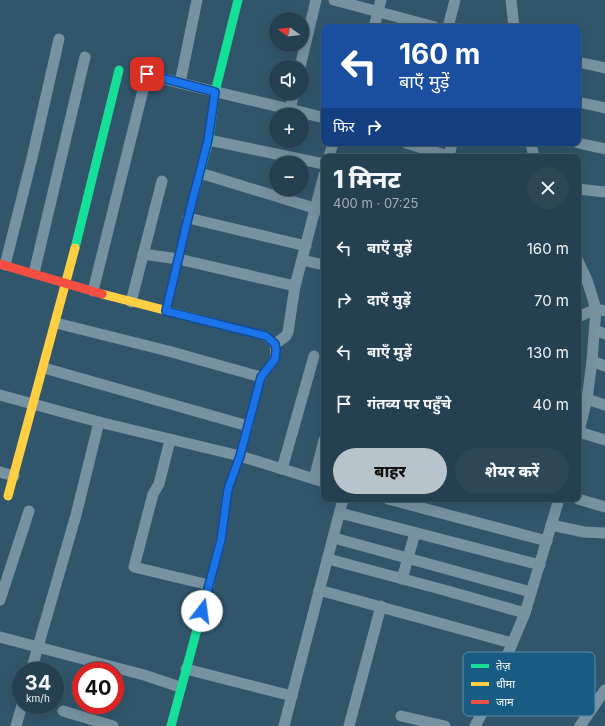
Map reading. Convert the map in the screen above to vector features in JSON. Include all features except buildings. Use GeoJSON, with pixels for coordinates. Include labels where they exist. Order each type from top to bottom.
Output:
{"type":"FeatureCollection","features":[{"type":"Feature","properties":{"kind":"street"},"geometry":{"type":"LineString","coordinates":[[180,83],[197,0]]}},
{"type":"Feature","properties":{"kind":"street"},"geometry":{"type":"LineString","coordinates":[[166,311],[208,140],[215,92],[238,0]]}},
{"type":"Feature","properties":{"kind":"street"},"geometry":{"type":"LineString","coordinates":[[302,60],[316,0]]}},
{"type":"Feature","properties":{"kind":"street"},"geometry":{"type":"LineString","coordinates":[[334,0],[424,24]]}},
{"type":"Feature","properties":{"kind":"street"},"geometry":{"type":"LineString","coordinates":[[375,24],[381,0]]}},
{"type":"Feature","properties":{"kind":"street"},"geometry":{"type":"LineString","coordinates":[[449,24],[455,0]]}},
{"type":"Feature","properties":{"kind":"street"},"geometry":{"type":"LineString","coordinates":[[511,0],[514,24]]}},
{"type":"Feature","properties":{"kind":"street"},"geometry":{"type":"LineString","coordinates":[[59,39],[34,151],[2,265],[66,282],[131,302],[266,336],[275,344],[276,350],[275,359],[261,377],[240,456],[228,489],[221,540],[180,687],[171,726]]}},
{"type":"Feature","properties":{"kind":"street"},"geometry":{"type":"LineString","coordinates":[[34,273],[85,56]]}},
{"type":"Feature","properties":{"kind":"street"},"geometry":{"type":"LineString","coordinates":[[581,63],[605,68]]}},
{"type":"Feature","properties":{"kind":"street"},"geometry":{"type":"LineString","coordinates":[[8,496],[44,368],[85,212],[119,70]]}},
{"type":"Feature","properties":{"kind":"street"},"geometry":{"type":"LineString","coordinates":[[93,291],[147,74],[215,92],[286,108]]}},
{"type":"Feature","properties":{"kind":"street"},"geometry":{"type":"LineString","coordinates":[[581,103],[605,108]]}},
{"type":"Feature","properties":{"kind":"street"},"geometry":{"type":"LineString","coordinates":[[309,114],[321,117]]}},
{"type":"Feature","properties":{"kind":"street"},"geometry":{"type":"LineString","coordinates":[[208,140],[321,163]]}},
{"type":"Feature","properties":{"kind":"street"},"geometry":{"type":"LineString","coordinates":[[581,143],[605,149]]}},
{"type":"Feature","properties":{"kind":"street"},"geometry":{"type":"LineString","coordinates":[[419,146],[441,154]]}},
{"type":"Feature","properties":{"kind":"street"},"geometry":{"type":"LineString","coordinates":[[200,173],[320,210],[306,246],[295,286],[288,332],[286,336],[275,344]]}},
{"type":"Feature","properties":{"kind":"street"},"geometry":{"type":"LineString","coordinates":[[131,302],[162,181]]}},
{"type":"Feature","properties":{"kind":"street"},"geometry":{"type":"LineString","coordinates":[[581,189],[605,192]]}},
{"type":"Feature","properties":{"kind":"street"},"geometry":{"type":"LineString","coordinates":[[188,218],[306,246]]}},
{"type":"Feature","properties":{"kind":"street"},"geometry":{"type":"LineString","coordinates":[[143,254],[178,259],[295,286]]}},
{"type":"Feature","properties":{"kind":"street"},"geometry":{"type":"LineString","coordinates":[[302,260],[321,264]]}},
{"type":"Feature","properties":{"kind":"street"},"geometry":{"type":"LineString","coordinates":[[581,267],[601,310],[600,332],[592,361],[587,399],[581,422]]}},
{"type":"Feature","properties":{"kind":"street"},"geometry":{"type":"LineString","coordinates":[[581,316],[601,310]]}},
{"type":"Feature","properties":{"kind":"street"},"geometry":{"type":"LineString","coordinates":[[56,323],[168,351],[261,377]]}},
{"type":"Feature","properties":{"kind":"street"},"geometry":{"type":"LineString","coordinates":[[282,469],[314,356]]}},
{"type":"Feature","properties":{"kind":"street"},"geometry":{"type":"LineString","coordinates":[[592,361],[605,366]]}},
{"type":"Feature","properties":{"kind":"street"},"geometry":{"type":"LineString","coordinates":[[44,368],[248,426]]}},
{"type":"Feature","properties":{"kind":"street"},"geometry":{"type":"LineString","coordinates":[[0,395],[99,422],[240,456],[319,480],[321,464]]}},
{"type":"Feature","properties":{"kind":"street"},"geometry":{"type":"LineString","coordinates":[[587,399],[605,405]]}},
{"type":"Feature","properties":{"kind":"street"},"geometry":{"type":"LineString","coordinates":[[34,662],[76,515],[99,422]]}},
{"type":"Feature","properties":{"kind":"street"},"geometry":{"type":"LineString","coordinates":[[581,434],[605,440]]}},
{"type":"Feature","properties":{"kind":"street"},"geometry":{"type":"LineString","coordinates":[[170,440],[159,484],[153,494],[134,567],[209,585]]}},
{"type":"Feature","properties":{"kind":"street"},"geometry":{"type":"LineString","coordinates":[[0,472],[14,476]]}},
{"type":"Feature","properties":{"kind":"street"},"geometry":{"type":"LineString","coordinates":[[581,500],[605,507]]}},
{"type":"Feature","properties":{"kind":"street"},"geometry":{"type":"LineString","coordinates":[[284,726],[342,502]]}},
{"type":"Feature","properties":{"kind":"street"},"geometry":{"type":"LineString","coordinates":[[399,502],[547,541]]}},
{"type":"Feature","properties":{"kind":"street"},"geometry":{"type":"LineString","coordinates":[[508,652],[525,613],[558,502]]}},
{"type":"Feature","properties":{"kind":"street"},"geometry":{"type":"LineString","coordinates":[[0,600],[29,511]]}},
{"type":"Feature","properties":{"kind":"street"},"geometry":{"type":"LineString","coordinates":[[340,513],[540,565]]}},
{"type":"Feature","properties":{"kind":"street"},"geometry":{"type":"LineString","coordinates":[[551,526],[584,532],[605,533]]}},
{"type":"Feature","properties":{"kind":"street"},"geometry":{"type":"LineString","coordinates":[[402,578],[415,533]]}},
{"type":"Feature","properties":{"kind":"street"},"geometry":{"type":"LineString","coordinates":[[334,538],[531,592]]}},
{"type":"Feature","properties":{"kind":"street"},"geometry":{"type":"LineString","coordinates":[[328,560],[402,578],[525,613]]}},
{"type":"Feature","properties":{"kind":"street"},"geometry":{"type":"LineString","coordinates":[[319,590],[512,643]]}},
{"type":"Feature","properties":{"kind":"street"},"geometry":{"type":"LineString","coordinates":[[349,726],[381,606]]}},
{"type":"Feature","properties":{"kind":"street"},"geometry":{"type":"LineString","coordinates":[[0,637],[144,675],[180,687]]}},
{"type":"Feature","properties":{"kind":"street"},"geometry":{"type":"LineString","coordinates":[[186,669],[292,696]]}},
{"type":"Feature","properties":{"kind":"street"},"geometry":{"type":"LineString","coordinates":[[595,704],[605,690]]}},
{"type":"Feature","properties":{"kind":"street"},"geometry":{"type":"LineString","coordinates":[[64,711],[113,726]]}},
{"type":"Feature","properties":{"kind":"street"},"geometry":{"type":"LineString","coordinates":[[16,726],[19,714]]}},
{"type":"Feature","properties":{"kind":"street"},"geometry":{"type":"LineString","coordinates":[[401,716],[445,726]]}},
{"type":"Feature","properties":{"kind":"street"},"geometry":{"type":"LineString","coordinates":[[475,726],[480,716]]}},
{"type":"Feature","properties":{"kind":"street"},"geometry":{"type":"LineString","coordinates":[[580,726],[587,716]]}},
{"type":"Feature","properties":{"kind":"traffic: fast"},"geometry":{"type":"LineString","coordinates":[[166,311],[188,218],[209,140],[215,92],[238,0]]}},
{"type":"Feature","properties":{"kind":"traffic: fast"},"geometry":{"type":"LineString","coordinates":[[75,248],[119,70]]}},
{"type":"Feature","properties":{"kind":"traffic: fast"},"geometry":{"type":"LineString","coordinates":[[171,726],[221,540],[228,489],[240,456],[261,377],[272,363]]}},
{"type":"Feature","properties":{"kind":"traffic: slow"},"geometry":{"type":"LineString","coordinates":[[8,496],[75,248]]}},
{"type":"Feature","properties":{"kind":"traffic: slow"},"geometry":{"type":"LineString","coordinates":[[102,294],[265,336],[275,344],[275,359],[272,363]]}},
{"type":"Feature","properties":{"kind":"traffic: jam"},"geometry":{"type":"LineString","coordinates":[[0,264],[102,294]]}},
{"type":"Feature","properties":{"kind":"route"},"geometry":{"type":"LineString","coordinates":[[147,74],[215,92],[208,140],[166,311],[266,336],[275,344],[276,350],[275,359],[261,377],[240,456],[228,489],[221,540],[202,611]]}}]}
